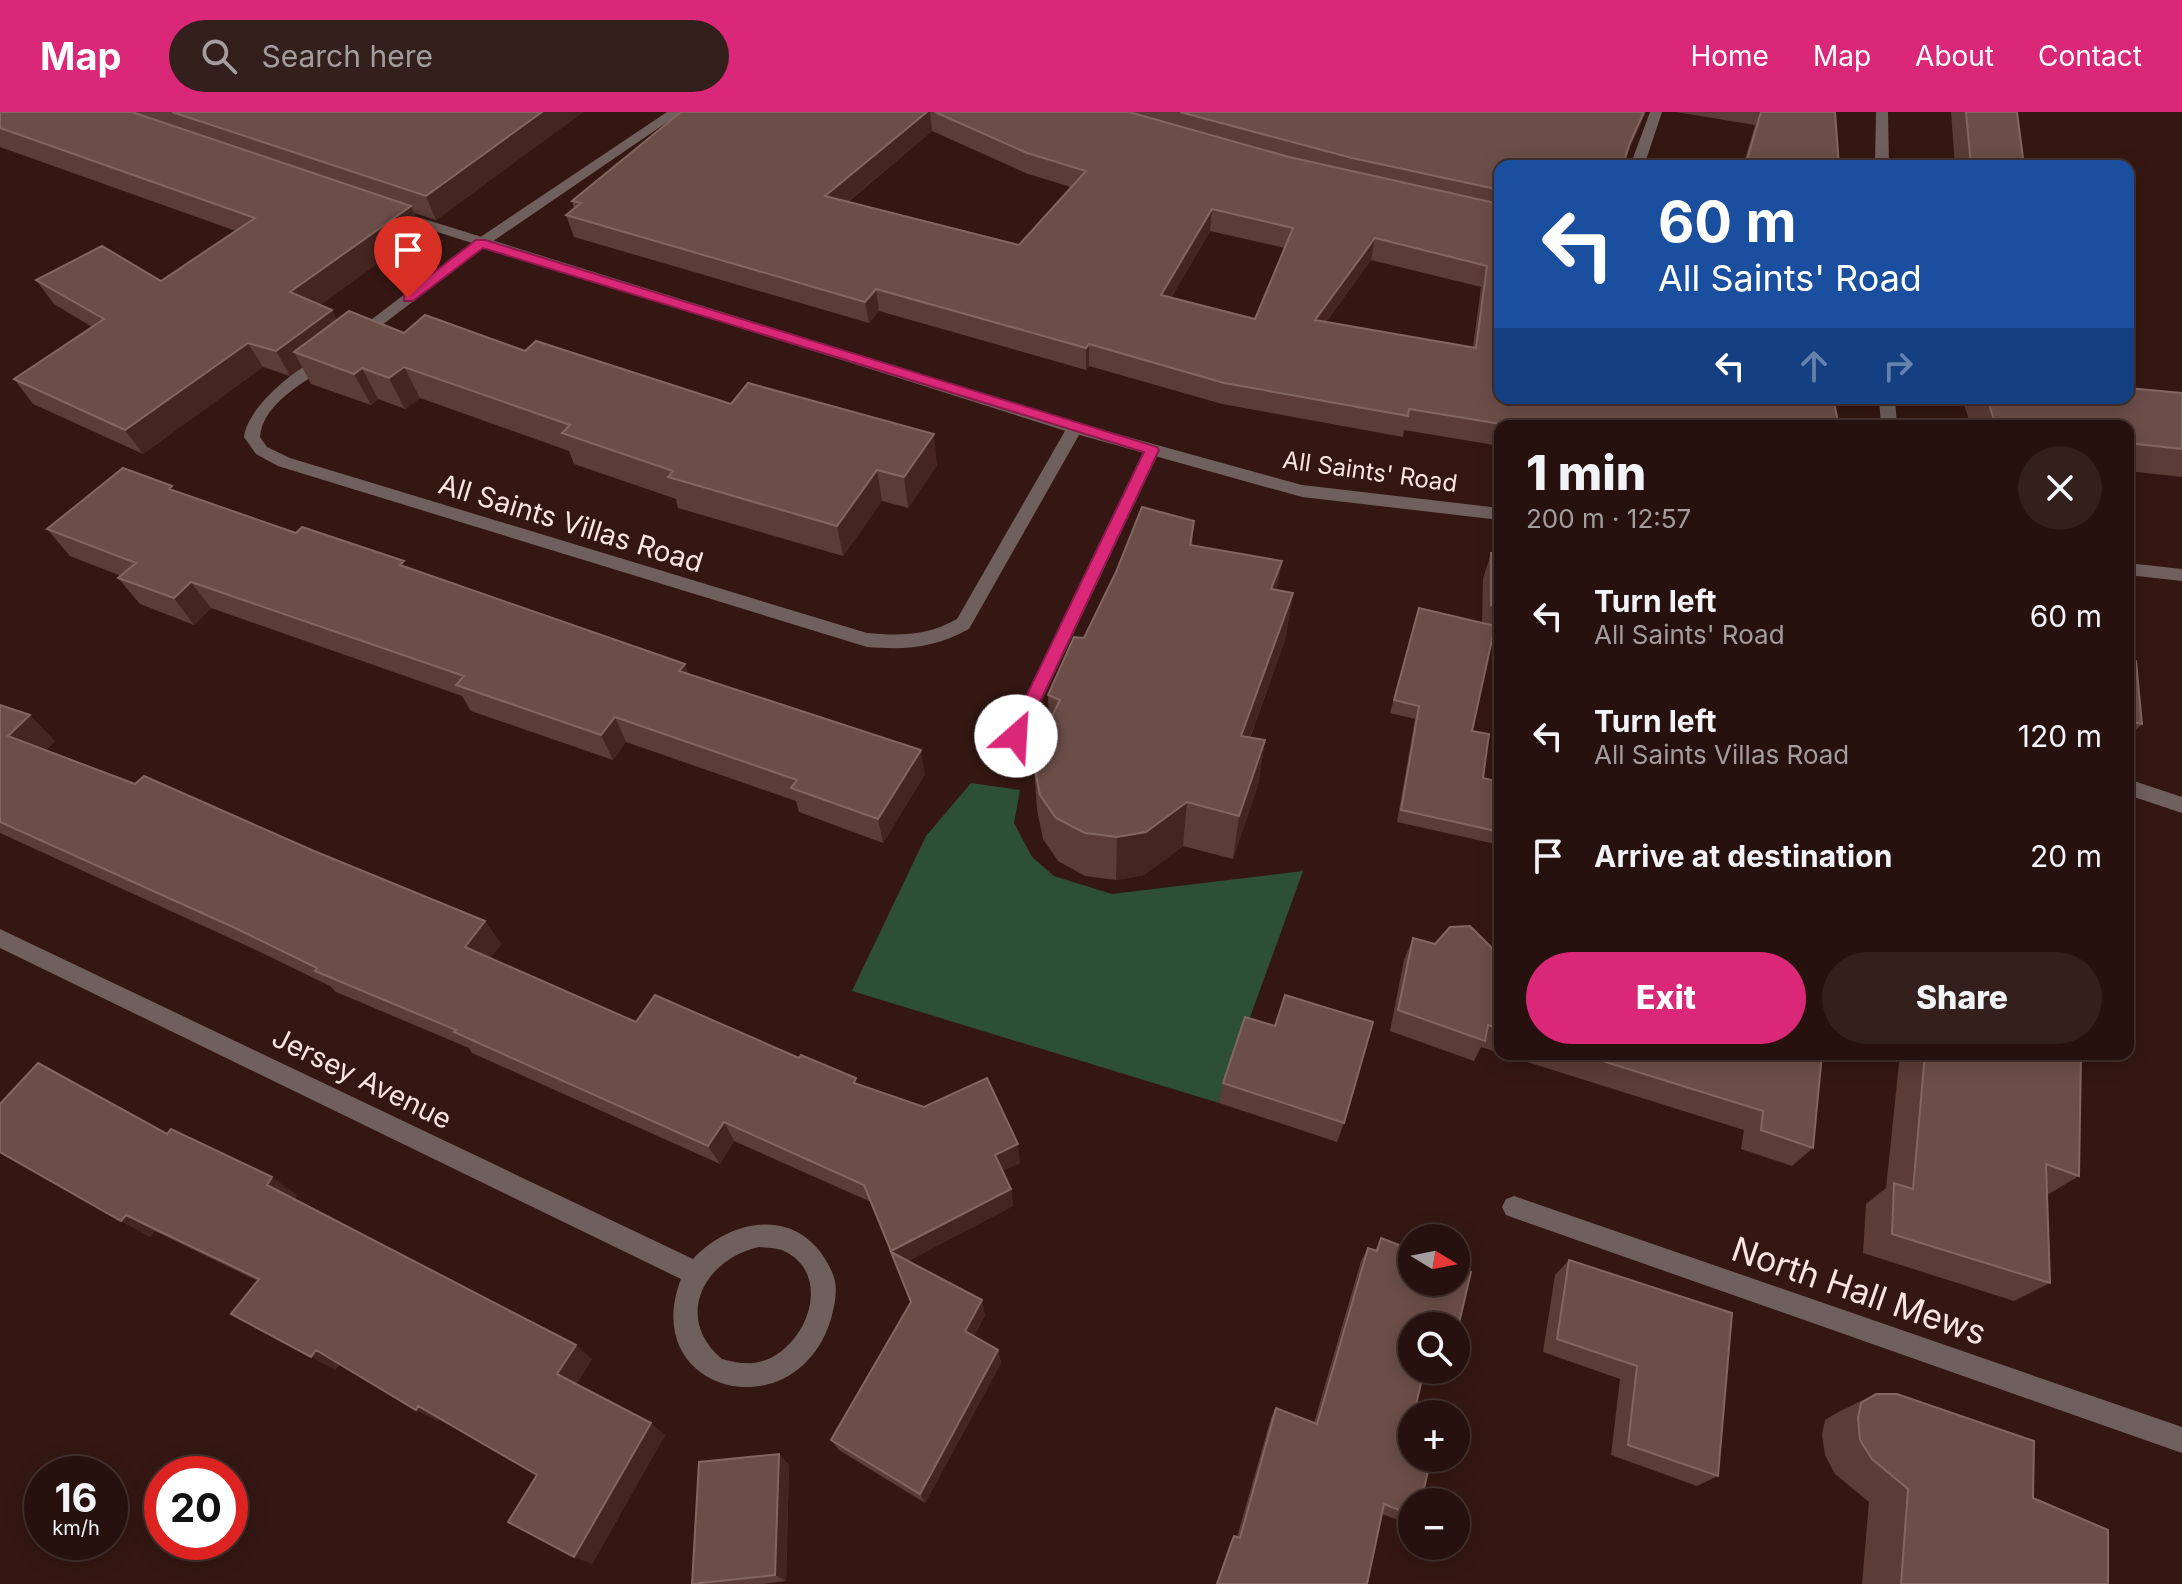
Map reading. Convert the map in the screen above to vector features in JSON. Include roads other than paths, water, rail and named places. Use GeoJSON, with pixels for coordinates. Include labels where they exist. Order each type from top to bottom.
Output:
{"type":"FeatureCollection","features":[{"type":"Feature","properties":{"kind":"street","name":"All Saints Villas Road"},"geometry":{"type":"LineString","coordinates":[[676,112],[481,243],[263,408],[253,420],[250,433],[252,443],[259,451],[284,462],[854,636],[887,643],[928,639],[963,624],[1075,428]]}},
{"type":"Feature","properties":{"kind":"street"},"geometry":{"type":"LineString","coordinates":[[1639,160],[1656,112]]}},
{"type":"Feature","properties":{"kind":"street"},"geometry":{"type":"LineString","coordinates":[[1882,112],[1882,160]]}},
{"type":"Feature","properties":{"kind":"street","name":"All Saints' Road"},"geometry":{"type":"LineString","coordinates":[[376,208],[1075,428],[1302,491],[1494,513]]}},
{"type":"Feature","properties":{"kind":"street"},"geometry":{"type":"LineString","coordinates":[[1016,736],[1152,450]]}},
{"type":"Feature","properties":{"kind":"street"},"geometry":{"type":"LineString","coordinates":[[2134,570],[2182,575]]}},
{"type":"Feature","properties":{"kind":"street"},"geometry":{"type":"LineString","coordinates":[[2134,789],[2182,805]]}},
{"type":"Feature","properties":{"kind":"street","name":"Jersey Avenue"},"geometry":{"type":"LineString","coordinates":[[0,938],[696,1273]]}},
{"type":"Feature","properties":{"kind":"street","name":"North Hall Mews"},"geometry":{"type":"LineString","coordinates":[[1514,1207],[2182,1440]]}},
{"type":"Feature","properties":{"kind":"street"},"geometry":{"type":"LineString","coordinates":[[759,1235],[788,1239],[806,1251],[818,1268],[825,1290],[823,1313],[813,1336],[793,1359],[768,1373],[740,1377],[713,1369],[695,1351],[685,1327],[685,1299],[696,1273],[713,1255],[732,1242],[759,1235]]}}]}
